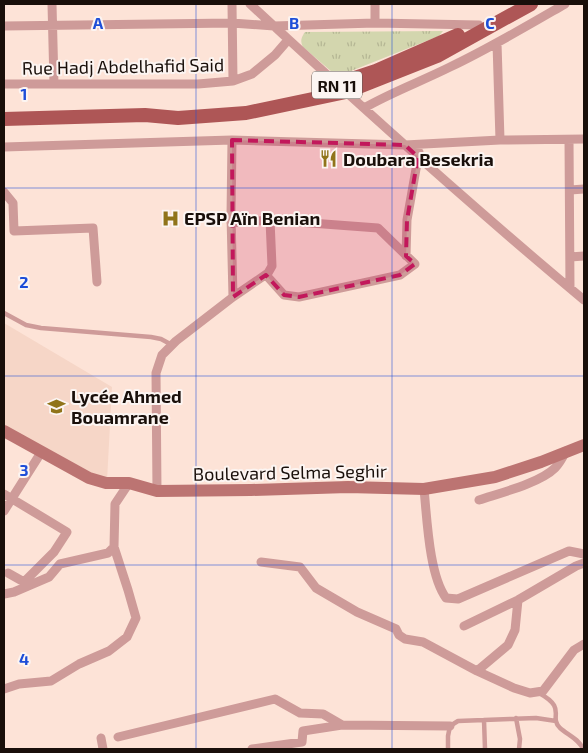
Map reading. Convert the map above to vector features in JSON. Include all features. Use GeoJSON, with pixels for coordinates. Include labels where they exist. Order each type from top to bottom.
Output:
{"type":"FeatureCollection","features":[{"type":"Feature","properties":{"kind":"main road","name":"RN 11"},"geometry":{"type":"LineString","coordinates":[[341,89],[376,71],[479,26],[513,4]]}},
{"type":"Feature","properties":{"kind":"main road","name":"RN 11"},"geometry":{"type":"LineString","coordinates":[[4,119],[145,115],[178,110],[245,105],[309,92],[341,89],[437,56],[531,4]]}},
{"type":"Feature","properties":{"kind":"main road","name":"Boulevard Selma Seghir"},"geometry":{"type":"LineString","coordinates":[[4,431],[89,478],[106,483],[128,482],[157,491],[348,487],[424,489],[495,476],[541,462],[584,445]]}},
{"type":"Feature","properties":{"kind":"street"},"geometry":{"type":"LineString","coordinates":[[52,4],[54,84]]}},
{"type":"Feature","properties":{"kind":"street"},"geometry":{"type":"LineString","coordinates":[[232,4],[233,81]]}},
{"type":"Feature","properties":{"kind":"street"},"geometry":{"type":"LineString","coordinates":[[250,4],[341,89],[584,300]]}},
{"type":"Feature","properties":{"kind":"street"},"geometry":{"type":"LineString","coordinates":[[375,4],[375,23]]}},
{"type":"Feature","properties":{"kind":"street"},"geometry":{"type":"LineString","coordinates":[[364,108],[383,97],[449,68],[497,44],[564,4]]}},
{"type":"Feature","properties":{"kind":"street"},"geometry":{"type":"LineString","coordinates":[[4,26],[232,23],[274,26],[375,23],[479,26]]}},
{"type":"Feature","properties":{"kind":"street","name":"Rue Hadj Abdelhafid Said"},"geometry":{"type":"LineString","coordinates":[[4,84],[198,84],[233,81],[252,74],[275,55],[288,40]]}},
{"type":"Feature","properties":{"kind":"street"},"geometry":{"type":"LineString","coordinates":[[497,44],[500,140]]}},
{"type":"Feature","properties":{"kind":"street"},"geometry":{"type":"LineString","coordinates":[[4,147],[232,140],[405,145],[500,140],[584,139]]}},
{"type":"Feature","properties":{"kind":"street"},"geometry":{"type":"LineString","coordinates":[[232,140],[231,223],[234,297]]}},
{"type":"Feature","properties":{"kind":"street"},"geometry":{"type":"LineString","coordinates":[[569,140],[570,288]]}},
{"type":"Feature","properties":{"kind":"street"},"geometry":{"type":"LineString","coordinates":[[406,256],[406,220],[421,144]]}},
{"type":"Feature","properties":{"kind":"street"},"geometry":{"type":"LineString","coordinates":[[570,190],[584,190]]}},
{"type":"Feature","properties":{"kind":"street"},"geometry":{"type":"LineString","coordinates":[[4,192],[13,203],[14,231],[93,228],[97,282]]}},
{"type":"Feature","properties":{"kind":"street"},"geometry":{"type":"LineString","coordinates":[[231,223],[270,220],[378,228],[415,264],[400,275],[300,297],[284,296],[266,275]]}},
{"type":"Feature","properties":{"kind":"street"},"geometry":{"type":"LineString","coordinates":[[157,491],[156,373],[162,355],[172,345],[234,297],[266,275],[272,266],[270,220]]}},
{"type":"Feature","properties":{"kind":"street"},"geometry":{"type":"LineString","coordinates":[[570,256],[584,256]]}},
{"type":"Feature","properties":{"kind":"street"},"geometry":{"type":"LineString","coordinates":[[4,511],[8,496],[42,451]]}},
{"type":"Feature","properties":{"kind":"street"},"geometry":{"type":"LineString","coordinates":[[479,500],[546,475],[556,467],[566,451]]}},
{"type":"Feature","properties":{"kind":"street"},"geometry":{"type":"LineString","coordinates":[[4,688],[20,684],[52,681],[79,664],[110,651],[127,637],[136,618],[114,547],[115,504],[128,482]]}},
{"type":"Feature","properties":{"kind":"street"},"geometry":{"type":"LineString","coordinates":[[424,489],[429,542],[439,589],[446,598],[458,600],[569,551],[584,554]]}},
{"type":"Feature","properties":{"kind":"street"},"geometry":{"type":"LineString","coordinates":[[8,496],[67,532],[54,552],[24,582],[8,574]]}},
{"type":"Feature","properties":{"kind":"street"},"geometry":{"type":"LineString","coordinates":[[4,594],[14,592],[49,577],[60,564],[108,554],[114,547]]}},
{"type":"Feature","properties":{"kind":"street"},"geometry":{"type":"LineString","coordinates":[[261,562],[300,567],[316,588],[339,602],[396,629],[405,639],[423,642],[477,671],[514,688],[530,693],[543,691],[574,650],[584,644]]}},
{"type":"Feature","properties":{"kind":"street"},"geometry":{"type":"LineString","coordinates":[[464,626],[518,600],[576,566],[584,564]]}},
{"type":"Feature","properties":{"kind":"street"},"geometry":{"type":"LineString","coordinates":[[477,671],[508,645],[515,630],[518,600]]}},
{"type":"Feature","properties":{"kind":"street"},"geometry":{"type":"LineString","coordinates":[[118,737],[275,699],[300,713],[323,714],[342,724]]}},
{"type":"Feature","properties":{"kind":"street"},"geometry":{"type":"LineString","coordinates":[[252,749],[302,742],[302,731],[342,724],[450,726]]}},
{"type":"Feature","properties":{"kind":"street"},"geometry":{"type":"LineString","coordinates":[[100,738],[103,749]]}},
{"type":"Feature","properties":{"kind":"lane"},"geometry":{"type":"LineString","coordinates":[[4,313],[26,325],[41,328],[151,337],[161,339],[172,345]]}},
{"type":"Feature","properties":{"kind":"lane"},"geometry":{"type":"LineString","coordinates":[[538,692],[552,700],[556,707],[558,727],[583,746]]}},
{"type":"Feature","properties":{"kind":"lane"},"geometry":{"type":"LineString","coordinates":[[516,718],[520,739],[519,749]]}},
{"type":"Feature","properties":{"kind":"lane"},"geometry":{"type":"LineString","coordinates":[[448,749],[450,726],[458,721],[536,718],[556,721]]}},
{"type":"Feature","properties":{"kind":"lane"},"geometry":{"type":"LineString","coordinates":[[484,720],[485,749]]}},
{"type":"Feature","properties":{"kind":"highlighted area"},"geometry":{"type":"Polygon","coordinates":[[[232,140],[405,145],[418,157],[407,220],[406,256],[415,264],[400,275],[299,297],[284,295],[266,275],[233,297],[232,140]]]}},
{"type":"Feature","properties":{"kind":"shaded area","name":"Lycée Ahmed Bouamrane"},"geometry":{"type":"Polygon","coordinates":[[[4,323],[112,387],[107,481],[4,425],[4,323]]]}},
{"type":"Feature","properties":{"kind":"green space"},"geometry":{"type":"Polygon","coordinates":[[[443,31],[439,36],[351,71],[338,73],[332,72],[303,47],[301,41],[305,32],[443,31]]]}},
{"type":"Feature","properties":{"kind":"place","name":"Doubara Besekria"},"geometry":{"type":"Point","coordinates":[329,159]}},
{"type":"Feature","properties":{"kind":"place","name":"EPSP Aïn Benian"},"geometry":{"type":"Point","coordinates":[170,218]}},
{"type":"Feature","properties":{"kind":"place","name":"Lycée Ahmed Bouamrane"},"geometry":{"type":"Point","coordinates":[57,406]}}]}
